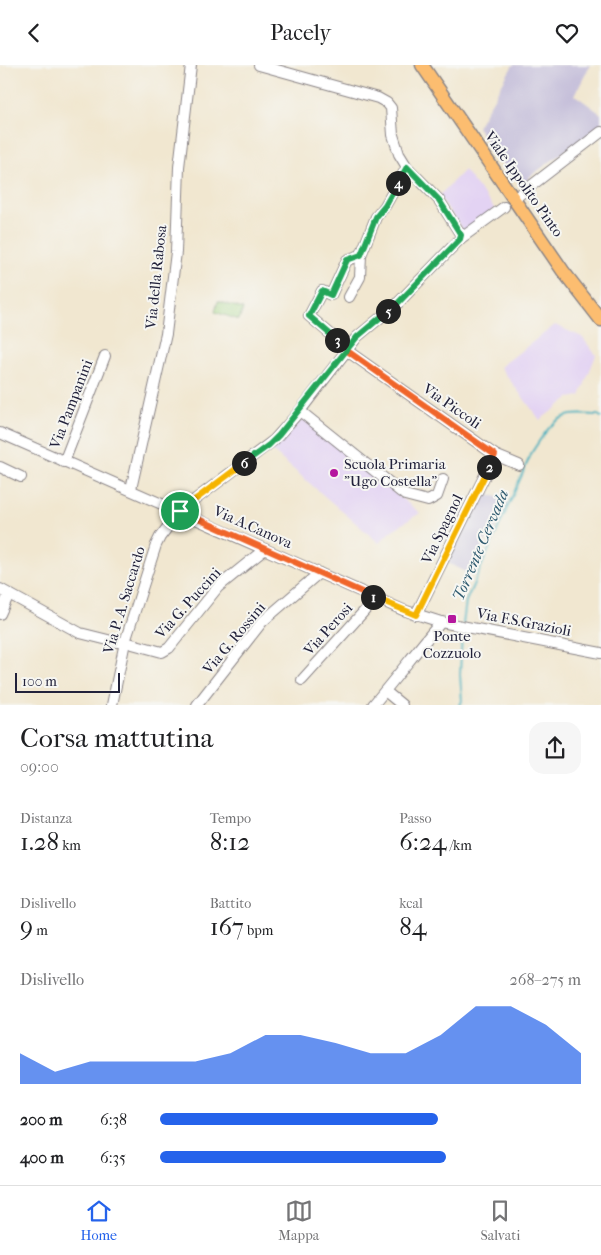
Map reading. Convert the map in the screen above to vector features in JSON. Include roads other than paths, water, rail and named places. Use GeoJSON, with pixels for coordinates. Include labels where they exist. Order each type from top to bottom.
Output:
{"type":"FeatureCollection","features":[{"type":"Feature","properties":{"kind":"main road","name":"Viale Ippolito Pinto"},"geometry":{"type":"LineString","coordinates":[[422,65],[509,203],[601,320]]}},
{"type":"Feature","properties":{"kind":"street","name":"Via della Rabosa"},"geometry":{"type":"LineString","coordinates":[[131,489],[166,334],[176,252],[179,167],[191,65]]}},
{"type":"Feature","properties":{"kind":"street"},"geometry":{"type":"LineString","coordinates":[[260,65],[387,103],[391,109],[395,145],[407,167],[439,200],[461,235],[460,239]]}},
{"type":"Feature","properties":{"kind":"street","name":"Via P. A. Saccardo"},"geometry":{"type":"LineString","coordinates":[[112,705],[125,642],[156,545],[180,511],[269,445],[300,411],[346,349],[365,329],[398,303],[460,239],[601,132]]}},
{"type":"Feature","properties":{"kind":"street"},"geometry":{"type":"LineString","coordinates":[[349,297],[360,277],[361,255],[376,217],[385,206],[407,167]]}},
{"type":"Feature","properties":{"kind":"street","name":"Via Piccoli"},"geometry":{"type":"LineString","coordinates":[[361,255],[347,260],[331,295],[322,291],[309,316],[346,349],[495,455],[519,465]]}},
{"type":"Feature","properties":{"kind":"street","name":"Via Pampanini"},"geometry":{"type":"LineString","coordinates":[[64,462],[105,355]]}},
{"type":"Feature","properties":{"kind":"street"},"geometry":{"type":"LineString","coordinates":[[300,411],[406,495],[428,501],[437,496],[443,479]]}},
{"type":"Feature","properties":{"kind":"street","name":"Via A.Canova"},"geometry":{"type":"LineString","coordinates":[[0,433],[376,598],[416,615],[441,621]]}},
{"type":"Feature","properties":{"kind":"street","name":"Via Spagnol"},"geometry":{"type":"LineString","coordinates":[[416,615],[495,455]]}},
{"type":"Feature","properties":{"kind":"street"},"geometry":{"type":"LineString","coordinates":[[0,467],[21,477]]}},
{"type":"Feature","properties":{"kind":"street","name":"Via G. Puccini"},"geometry":{"type":"LineString","coordinates":[[125,642],[158,652],[164,651],[218,587],[265,549]]}},
{"type":"Feature","properties":{"kind":"street","name":"Via G. Rossini"},"geometry":{"type":"LineString","coordinates":[[197,705],[262,622],[319,573]]}},
{"type":"Feature","properties":{"kind":"street"},"geometry":{"type":"LineString","coordinates":[[0,614],[5,592],[80,633],[116,642],[125,642]]}},
{"type":"Feature","properties":{"kind":"street","name":"Via Perosi"},"geometry":{"type":"LineString","coordinates":[[302,680],[376,598]]}},
{"type":"Feature","properties":{"kind":"street"},"geometry":{"type":"LineString","coordinates":[[373,705],[441,621]]}},
{"type":"Feature","properties":{"kind":"street","name":"Via F.S.Grazioli"},"geometry":{"type":"LineString","coordinates":[[441,621],[601,653]]}},
{"type":"Feature","properties":{"kind":"street"},"geometry":{"type":"LineString","coordinates":[[385,691],[402,705]]}},
{"type":"Feature","properties":{"kind":"waterway","name":"Torrente Cervada"},"geometry":{"type":"LineString","coordinates":[[463,624],[466,601],[532,452],[548,429],[558,420],[571,415],[598,415],[601,417]]}},
{"type":"Feature","properties":{"kind":"waterway","name":"Torrente Cervada"},"geometry":{"type":"LineString","coordinates":[[460,705],[462,701],[460,675],[462,631]]}},
{"type":"Feature","properties":{"kind":"place","name":"Scuola Primaria \"Ugo Costella\""},"geometry":{"type":"Point","coordinates":[334,473]}},
{"type":"Feature","properties":{"kind":"place","name":"Ponte Cozzuolo"},"geometry":{"type":"Point","coordinates":[452,619]}}]}
